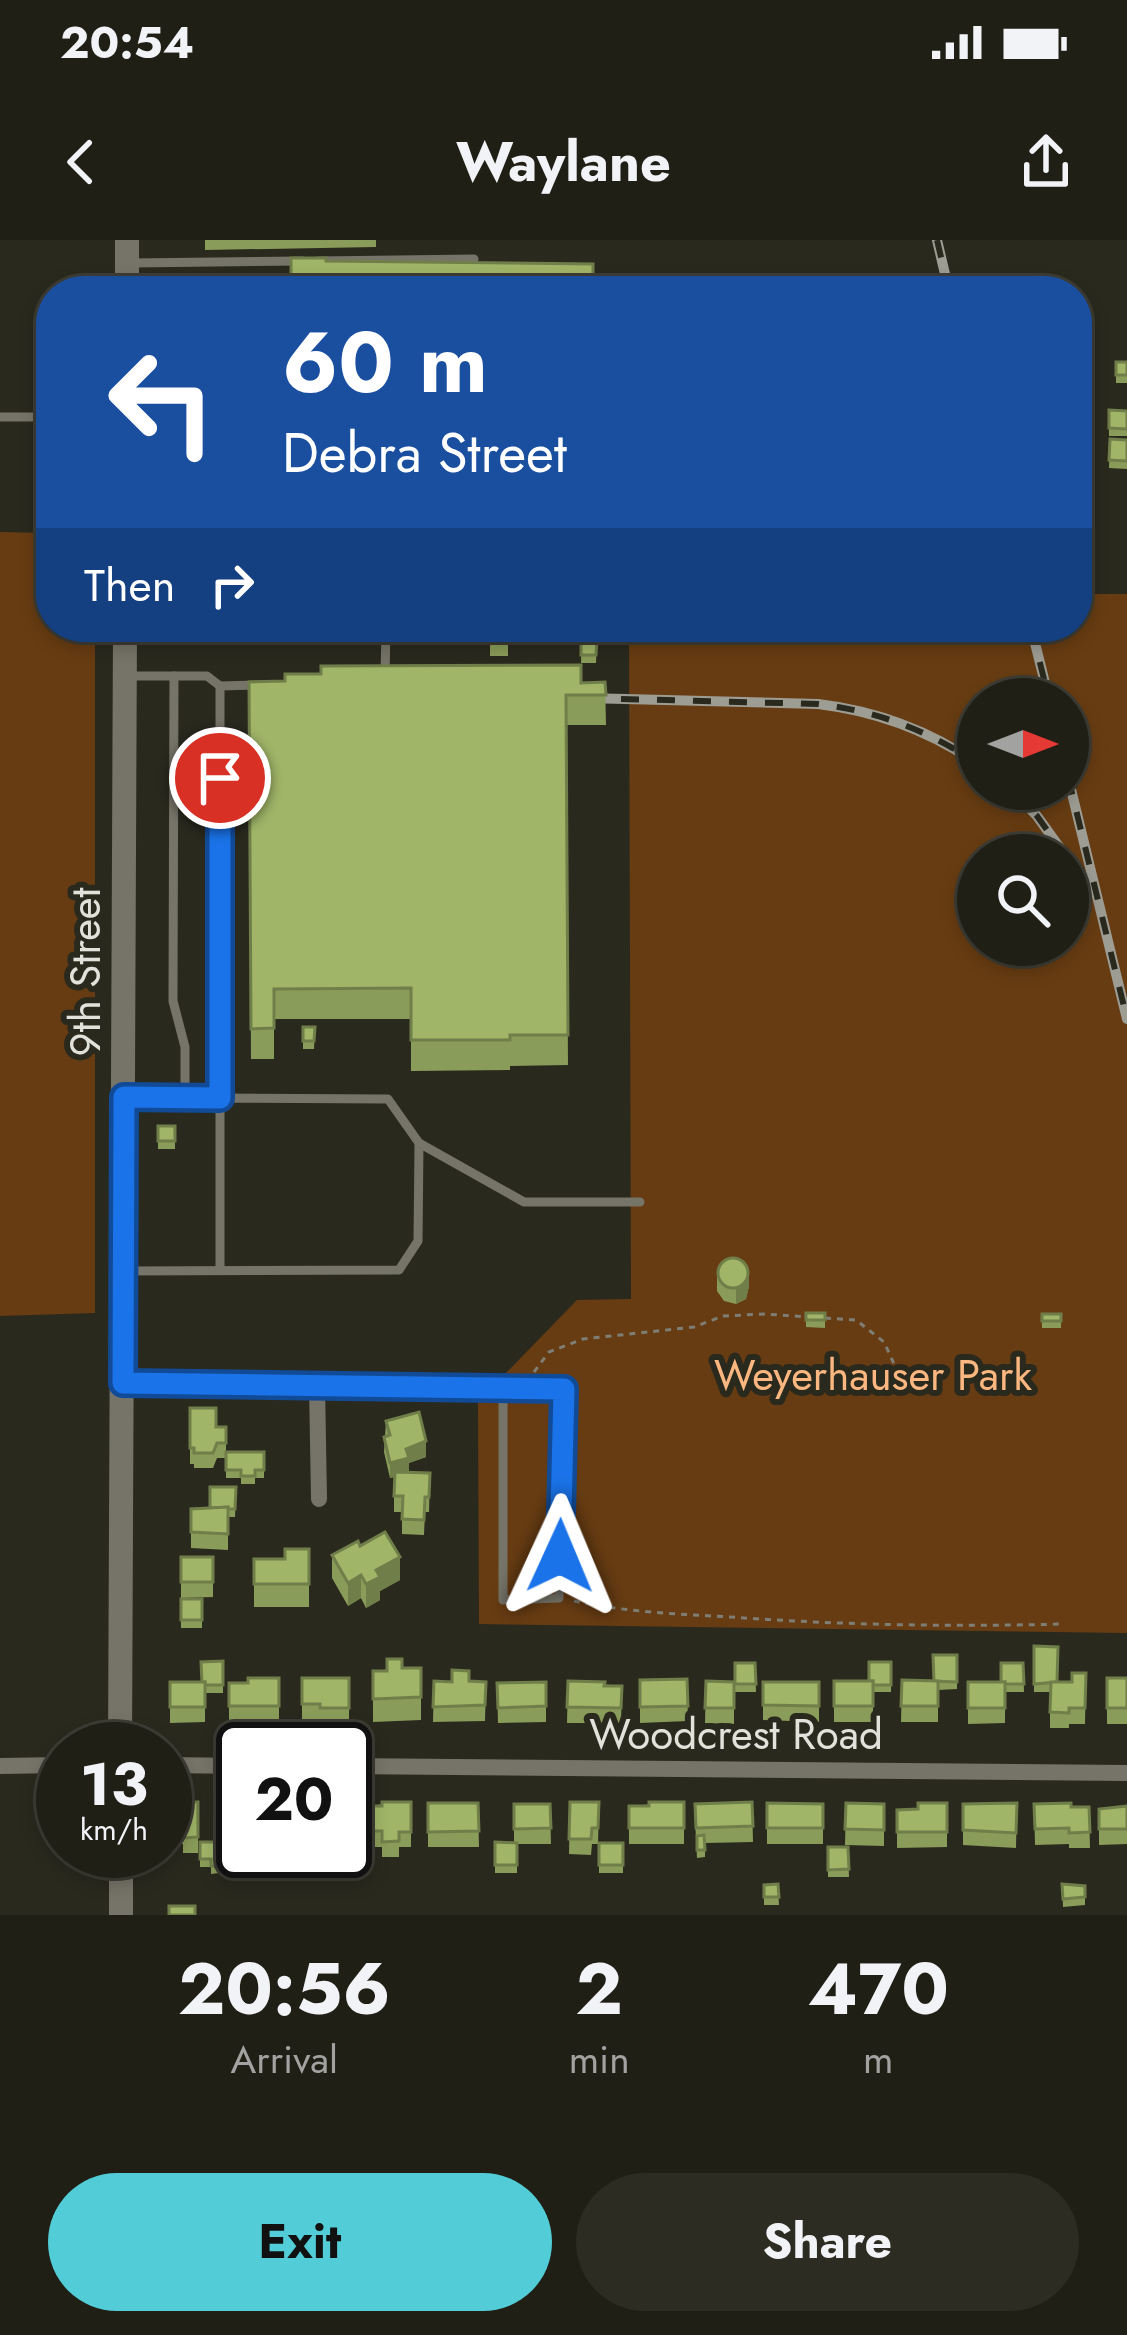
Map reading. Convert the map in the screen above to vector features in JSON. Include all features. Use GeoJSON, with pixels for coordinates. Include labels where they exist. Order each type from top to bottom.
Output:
{"type":"FeatureCollection","features":[{"type":"Feature","properties":{"kind":"street","name":"9th Street"},"geometry":{"type":"LineString","coordinates":[[120,1722],[124,642]]}},
{"type":"Feature","properties":{"kind":"street"},"geometry":{"type":"LineString","coordinates":[[123,1383],[564,1389]]}},
{"type":"Feature","properties":{"kind":"street"},"geometry":{"type":"LineString","coordinates":[[317,1385],[319,1499]]}},
{"type":"Feature","properties":{"kind":"street"},"geometry":{"type":"LineString","coordinates":[[0,1766],[36,1765]]}},
{"type":"Feature","properties":{"kind":"street","name":"Woodcrest Road"},"geometry":{"type":"LineString","coordinates":[[372,1766],[1127,1773]]}},
{"type":"Feature","properties":{"kind":"street"},"geometry":{"type":"LineString","coordinates":[[121,1878],[121,1915]]}},
{"type":"Feature","properties":{"kind":"lane"},"geometry":{"type":"LineString","coordinates":[[127,251],[475,259]]}},
{"type":"Feature","properties":{"kind":"lane"},"geometry":{"type":"LineString","coordinates":[[0,417],[36,417]]}},
{"type":"Feature","properties":{"kind":"lane"},"geometry":{"type":"LineString","coordinates":[[364,682],[385,681],[386,642]]}},
{"type":"Feature","properties":{"kind":"lane"},"geometry":{"type":"LineString","coordinates":[[124,676],[207,676],[220,686],[278,684]]}},
{"type":"Feature","properties":{"kind":"lane"},"geometry":{"type":"LineString","coordinates":[[174,676],[172,1001],[184,1047],[185,1098]]}},
{"type":"Feature","properties":{"kind":"lane"},"geometry":{"type":"LineString","coordinates":[[220,686],[220,1270]]}},
{"type":"Feature","properties":{"kind":"lane"},"geometry":{"type":"LineString","coordinates":[[124,1097],[388,1099],[419,1143],[524,1202],[640,1202]]}},
{"type":"Feature","properties":{"kind":"lane"},"geometry":{"type":"LineString","coordinates":[[123,1271],[399,1270],[418,1241],[419,1143]]}},
{"type":"Feature","properties":{"kind":"lane"},"geometry":{"type":"LineString","coordinates":[[513,1388],[503,1600],[559,1598],[564,1389]]}},
{"type":"Feature","properties":{"kind":"path"},"geometry":{"type":"LineString","coordinates":[[513,1388],[549,1352],[583,1339],[694,1328],[723,1316],[856,1320],[884,1342],[895,1366]]}},
{"type":"Feature","properties":{"kind":"path"},"geometry":{"type":"LineString","coordinates":[[559,1598],[609,1609],[781,1621],[962,1627],[1062,1624]]}},
{"type":"Feature","properties":{"kind":"green space"},"geometry":{"type":"Polygon","coordinates":[[[0,532],[36,533],[36,642],[95,642],[95,1313],[0,1316],[0,532]]]}},
{"type":"Feature","properties":{"kind":"green space","name":"Weyerhauser Park"},"geometry":{"type":"Polygon","coordinates":[[[1092,594],[1127,594],[1127,1633],[479,1624],[478,1402],[577,1300],[631,1299],[629,642],[1092,642],[1092,594]]]}},
{"type":"Feature","properties":{"kind":"building"},"geometry":{"type":"Polygon","coordinates":[[[291,258],[593,264],[593,276],[291,276],[291,258]]]}},
{"type":"Feature","properties":{"kind":"building"},"geometry":{"type":"Polygon","coordinates":[[[1116,362],[1127,362],[1127,375],[1116,375],[1116,362]]]}},
{"type":"Feature","properties":{"kind":"building"},"geometry":{"type":"Polygon","coordinates":[[[1109,410],[1127,411],[1127,429],[1109,428],[1109,410]]]}},
{"type":"Feature","properties":{"kind":"building"},"geometry":{"type":"Polygon","coordinates":[[[1110,439],[1127,440],[1127,461],[1109,460],[1110,439]]]}},
{"type":"Feature","properties":{"kind":"building"},"geometry":{"type":"Polygon","coordinates":[[[581,642],[597,642],[596,655],[581,655],[581,642]]]}},
{"type":"Feature","properties":{"kind":"building"},"geometry":{"type":"Polygon","coordinates":[[[581,665],[581,683],[605,682],[606,695],[566,695],[568,1035],[411,1040],[411,988],[274,989],[274,1028],[251,1029],[249,682],[285,681],[285,674],[321,674],[321,666],[581,665]]]}},
{"type":"Feature","properties":{"kind":"building"},"geometry":{"type":"Polygon","coordinates":[[[303,1027],[315,1027],[314,1041],[303,1041],[303,1027]]]}},
{"type":"Feature","properties":{"kind":"building"},"geometry":{"type":"Polygon","coordinates":[[[158,1126],[175,1126],[175,1141],[158,1141],[158,1126]]]}},
{"type":"Feature","properties":{"kind":"building"},"geometry":{"type":"Polygon","coordinates":[[[733,1258],[744,1262],[748,1273],[744,1284],[733,1288],[722,1284],[718,1273],[722,1262],[733,1258]]]}},
{"type":"Feature","properties":{"kind":"building"},"geometry":{"type":"Polygon","coordinates":[[[806,1313],[825,1313],[825,1320],[806,1320],[806,1313]]]}},
{"type":"Feature","properties":{"kind":"building"},"geometry":{"type":"Polygon","coordinates":[[[1042,1314],[1061,1314],[1061,1321],[1042,1321],[1042,1314]]]}},
{"type":"Feature","properties":{"kind":"building"},"geometry":{"type":"Polygon","coordinates":[[[190,1408],[216,1408],[216,1427],[226,1427],[226,1443],[217,1443],[213,1453],[194,1453],[190,1448],[190,1408]]]}},
{"type":"Feature","properties":{"kind":"building"},"geometry":{"type":"Polygon","coordinates":[[[419,1412],[426,1441],[406,1449],[409,1458],[390,1463],[386,1421],[419,1412]]]}},
{"type":"Feature","properties":{"kind":"building"},"geometry":{"type":"Polygon","coordinates":[[[226,1452],[264,1452],[264,1470],[241,1476],[241,1470],[226,1470],[226,1452]]]}},
{"type":"Feature","properties":{"kind":"building"},"geometry":{"type":"Polygon","coordinates":[[[395,1472],[430,1473],[424,1520],[402,1519],[403,1496],[394,1496],[395,1472]]]}},
{"type":"Feature","properties":{"kind":"building"},"geometry":{"type":"Polygon","coordinates":[[[210,1487],[236,1487],[235,1509],[210,1508],[210,1487]]]}},
{"type":"Feature","properties":{"kind":"building"},"geometry":{"type":"Polygon","coordinates":[[[228,1507],[228,1534],[191,1532],[191,1509],[228,1507]]]}},
{"type":"Feature","properties":{"kind":"building"},"geometry":{"type":"Polygon","coordinates":[[[385,1532],[400,1557],[376,1570],[380,1577],[366,1584],[361,1575],[348,1583],[332,1555],[385,1532]]]}},
{"type":"Feature","properties":{"kind":"building"},"geometry":{"type":"Polygon","coordinates":[[[285,1549],[309,1549],[309,1584],[254,1584],[254,1559],[285,1559],[285,1549]]]}},
{"type":"Feature","properties":{"kind":"building"},"geometry":{"type":"Polygon","coordinates":[[[181,1557],[213,1557],[213,1582],[181,1582],[181,1557]]]}},
{"type":"Feature","properties":{"kind":"building"},"geometry":{"type":"Polygon","coordinates":[[[181,1599],[202,1599],[202,1620],[181,1620],[181,1599]]]}},
{"type":"Feature","properties":{"kind":"building"},"geometry":{"type":"Polygon","coordinates":[[[1034,1646],[1058,1647],[1057,1682],[1034,1684],[1034,1646]]]}},
{"type":"Feature","properties":{"kind":"building"},"geometry":{"type":"Polygon","coordinates":[[[933,1655],[957,1655],[957,1682],[934,1681],[933,1655]]]}},
{"type":"Feature","properties":{"kind":"building"},"geometry":{"type":"Polygon","coordinates":[[[387,1659],[402,1659],[402,1668],[421,1668],[421,1697],[373,1699],[373,1671],[387,1671],[387,1659]]]}},
{"type":"Feature","properties":{"kind":"building"},"geometry":{"type":"Polygon","coordinates":[[[223,1661],[223,1685],[205,1685],[201,1662],[223,1661]]]}},
{"type":"Feature","properties":{"kind":"building"},"geometry":{"type":"Polygon","coordinates":[[[869,1662],[891,1662],[891,1685],[869,1681],[869,1662]]]}},
{"type":"Feature","properties":{"kind":"building"},"geometry":{"type":"Polygon","coordinates":[[[735,1663],[755,1663],[756,1684],[735,1684],[735,1663]]]}},
{"type":"Feature","properties":{"kind":"building"},"geometry":{"type":"Polygon","coordinates":[[[1001,1663],[1023,1663],[1024,1684],[1001,1682],[1001,1663]]]}},
{"type":"Feature","properties":{"kind":"building"},"geometry":{"type":"Polygon","coordinates":[[[452,1670],[469,1671],[469,1681],[486,1682],[485,1705],[433,1707],[434,1681],[452,1682],[452,1670]]]}},
{"type":"Feature","properties":{"kind":"building"},"geometry":{"type":"Polygon","coordinates":[[[1072,1673],[1086,1673],[1085,1708],[1050,1712],[1051,1682],[1072,1682],[1072,1673]]]}},
{"type":"Feature","properties":{"kind":"building"},"geometry":{"type":"Polygon","coordinates":[[[248,1678],[279,1678],[279,1706],[229,1706],[229,1683],[248,1683],[248,1678]]]}},
{"type":"Feature","properties":{"kind":"building"},"geometry":{"type":"Polygon","coordinates":[[[302,1678],[349,1678],[349,1708],[302,1704],[302,1678]]]}},
{"type":"Feature","properties":{"kind":"building"},"geometry":{"type":"Polygon","coordinates":[[[1107,1678],[1127,1678],[1127,1708],[1107,1708],[1107,1678]]]}},
{"type":"Feature","properties":{"kind":"building"},"geometry":{"type":"Polygon","coordinates":[[[687,1679],[688,1706],[640,1707],[640,1680],[687,1679]]]}},
{"type":"Feature","properties":{"kind":"building"},"geometry":{"type":"Polygon","coordinates":[[[902,1680],[938,1681],[938,1706],[901,1706],[902,1680]]]}},
{"type":"Feature","properties":{"kind":"building"},"geometry":{"type":"Polygon","coordinates":[[[568,1681],[622,1686],[621,1708],[567,1707],[568,1681]]]}},
{"type":"Feature","properties":{"kind":"building"},"geometry":{"type":"Polygon","coordinates":[[[706,1681],[734,1682],[734,1708],[705,1708],[706,1681]]]}},
{"type":"Feature","properties":{"kind":"building"},"geometry":{"type":"Polygon","coordinates":[[[834,1681],[873,1681],[873,1706],[834,1706],[834,1681]]]}},
{"type":"Feature","properties":{"kind":"building"},"geometry":{"type":"Polygon","coordinates":[[[170,1682],[205,1682],[205,1707],[170,1707],[170,1682]]]}},
{"type":"Feature","properties":{"kind":"building"},"geometry":{"type":"Polygon","coordinates":[[[546,1682],[546,1706],[498,1708],[497,1683],[546,1682]]]}},
{"type":"Feature","properties":{"kind":"building"},"geometry":{"type":"Polygon","coordinates":[[[763,1682],[819,1682],[819,1706],[763,1705],[763,1682]]]}},
{"type":"Feature","properties":{"kind":"building"},"geometry":{"type":"Polygon","coordinates":[[[968,1682],[1005,1682],[1005,1708],[968,1708],[968,1682]]]}},
{"type":"Feature","properties":{"kind":"building"},"geometry":{"type":"Polygon","coordinates":[[[192,1802],[198,1802],[198,1837],[192,1837],[192,1802]]]}},
{"type":"Feature","properties":{"kind":"building"},"geometry":{"type":"Polygon","coordinates":[[[382,1802],[411,1802],[411,1832],[399,1832],[399,1841],[382,1842],[382,1831],[372,1831],[372,1806],[382,1806],[382,1802]]]}},
{"type":"Feature","properties":{"kind":"building"},"geometry":{"type":"Polygon","coordinates":[[[570,1802],[599,1802],[598,1828],[592,1828],[591,1839],[569,1839],[570,1802]]]}},
{"type":"Feature","properties":{"kind":"building"},"geometry":{"type":"Polygon","coordinates":[[[649,1802],[684,1802],[684,1828],[629,1828],[629,1806],[649,1806],[649,1802]]]}},
{"type":"Feature","properties":{"kind":"building"},"geometry":{"type":"Polygon","coordinates":[[[752,1802],[753,1826],[696,1828],[695,1804],[752,1802]]]}},
{"type":"Feature","properties":{"kind":"building"},"geometry":{"type":"Polygon","coordinates":[[[428,1803],[478,1803],[479,1831],[428,1832],[428,1803]]]}},
{"type":"Feature","properties":{"kind":"building"},"geometry":{"type":"Polygon","coordinates":[[[767,1803],[823,1804],[823,1828],[767,1828],[767,1803]]]}},
{"type":"Feature","properties":{"kind":"building"},"geometry":{"type":"Polygon","coordinates":[[[846,1803],[884,1804],[884,1830],[845,1829],[846,1803]]]}},
{"type":"Feature","properties":{"kind":"building"},"geometry":{"type":"Polygon","coordinates":[[[918,1803],[947,1803],[947,1832],[897,1832],[897,1810],[918,1809],[918,1803]]]}},
{"type":"Feature","properties":{"kind":"building"},"geometry":{"type":"Polygon","coordinates":[[[1017,1803],[1016,1833],[963,1830],[963,1804],[1017,1803]]]}},
{"type":"Feature","properties":{"kind":"building"},"geometry":{"type":"Polygon","coordinates":[[[1071,1803],[1071,1807],[1089,1807],[1090,1832],[1035,1829],[1034,1804],[1071,1803]]]}},
{"type":"Feature","properties":{"kind":"building"},"geometry":{"type":"Polygon","coordinates":[[[514,1804],[550,1804],[551,1828],[514,1829],[514,1804]]]}},
{"type":"Feature","properties":{"kind":"building"},"geometry":{"type":"Polygon","coordinates":[[[1127,1806],[1127,1829],[1099,1829],[1099,1809],[1127,1806]]]}},
{"type":"Feature","properties":{"kind":"building"},"geometry":{"type":"Polygon","coordinates":[[[704,1835],[705,1850],[697,1850],[697,1836],[704,1835]]]}},
{"type":"Feature","properties":{"kind":"building"},"geometry":{"type":"Polygon","coordinates":[[[200,1842],[216,1842],[216,1866],[211,1866],[211,1859],[200,1859],[200,1842]]]}},
{"type":"Feature","properties":{"kind":"building"},"geometry":{"type":"Polygon","coordinates":[[[495,1842],[517,1843],[517,1865],[495,1865],[495,1842]]]}},
{"type":"Feature","properties":{"kind":"building"},"geometry":{"type":"Polygon","coordinates":[[[599,1843],[623,1843],[623,1865],[599,1865],[599,1843]]]}},
{"type":"Feature","properties":{"kind":"building"},"geometry":{"type":"Polygon","coordinates":[[[828,1847],[848,1847],[849,1869],[828,1870],[828,1847]]]}},
{"type":"Feature","properties":{"kind":"building"},"geometry":{"type":"Polygon","coordinates":[[[778,1884],[779,1897],[764,1897],[764,1885],[778,1884]]]}},
{"type":"Feature","properties":{"kind":"building"},"geometry":{"type":"Polygon","coordinates":[[[1062,1884],[1085,1886],[1085,1897],[1063,1899],[1062,1884]]]}},
{"type":"Feature","properties":{"kind":"building"},"geometry":{"type":"Polygon","coordinates":[[[169,1906],[195,1906],[195,1915],[169,1915],[169,1906]]]}},
{"type":"Feature","properties":{"kind":"railway"},"geometry":{"type":"LineString","coordinates":[[937,240],[945,276]]}},
{"type":"Feature","properties":{"kind":"railway"},"geometry":{"type":"LineString","coordinates":[[1035,642],[1044,678]]}},
{"type":"Feature","properties":{"kind":"railway"},"geometry":{"type":"LineString","coordinates":[[585,698],[840,707],[902,724],[957,752]]}},
{"type":"Feature","properties":{"kind":"railway"},"geometry":{"type":"LineString","coordinates":[[1031,810],[1050,834]]}},
{"type":"Feature","properties":{"kind":"railway"},"geometry":{"type":"LineString","coordinates":[[1076,810],[1127,1019]]}},
{"type":"Feature","properties":{"kind":"route"},"geometry":{"type":"LineString","coordinates":[[220,778],[220,1098],[124,1097],[123,1383],[564,1389],[560,1556]]}}]}
